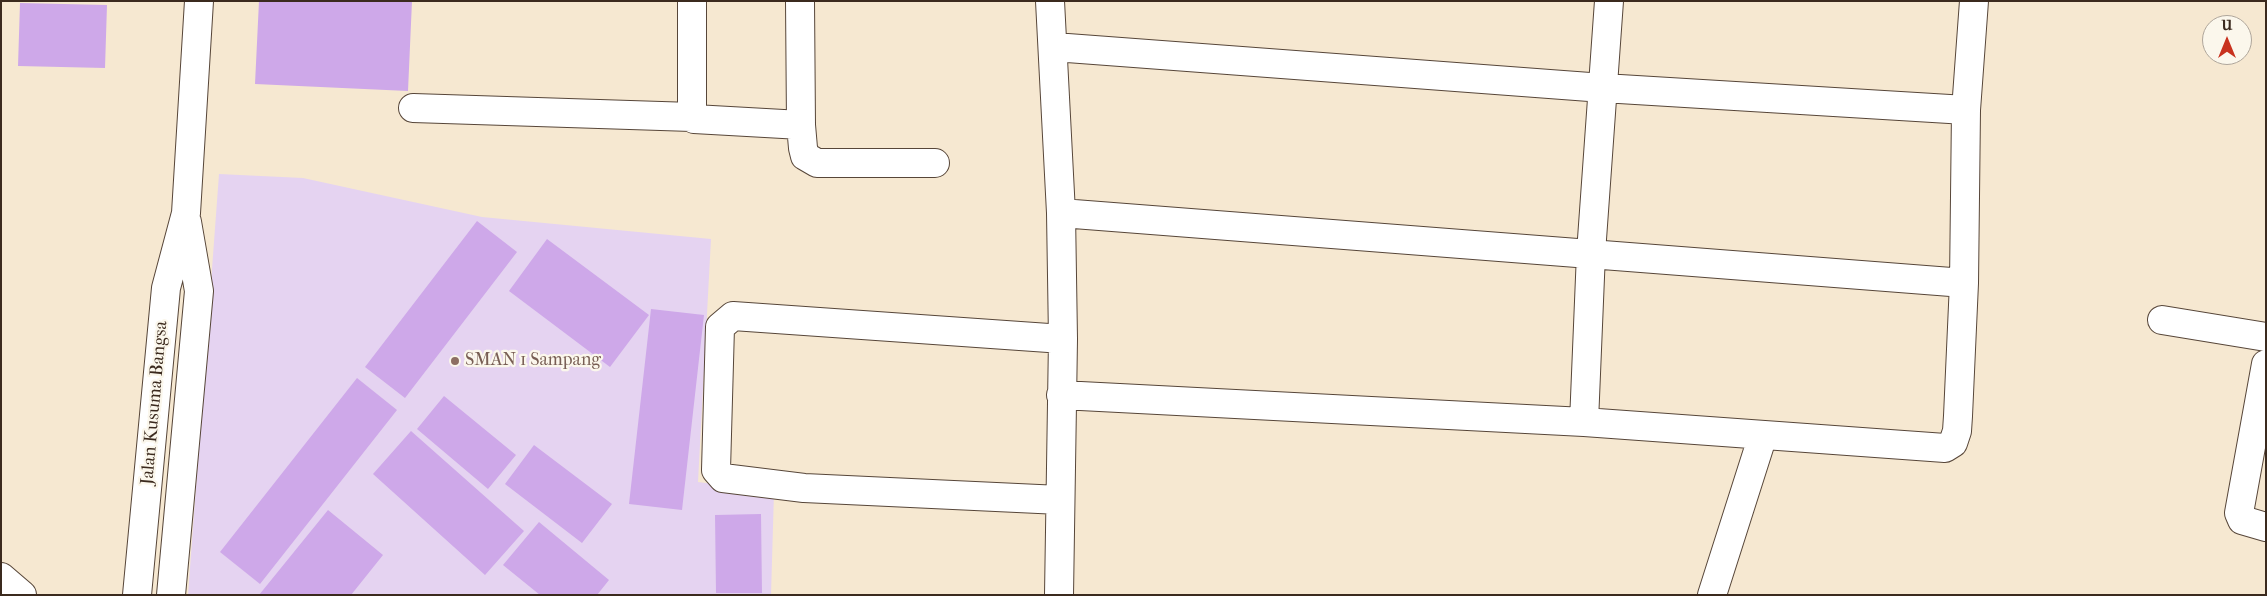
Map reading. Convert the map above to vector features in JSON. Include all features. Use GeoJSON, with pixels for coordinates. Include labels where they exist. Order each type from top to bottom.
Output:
{"type":"FeatureCollection","features":[{"type":"Feature","properties":{"kind":"main road","name":"Jalan Kusuma Bangsa"},"geometry":{"type":"LineString","coordinates":[[137,595],[166,288],[186,213],[199,1]]}},
{"type":"Feature","properties":{"kind":"main road"},"geometry":{"type":"LineString","coordinates":[[692,1],[692,117]]}},
{"type":"Feature","properties":{"kind":"main road"},"geometry":{"type":"LineString","coordinates":[[800,1],[801,124],[803,148],[806,156],[817,163],[935,163]]}},
{"type":"Feature","properties":{"kind":"main road"},"geometry":{"type":"LineString","coordinates":[[1050,1],[1054,47],[1061,213],[1063,339],[1059,595]]}},
{"type":"Feature","properties":{"kind":"main road"},"geometry":{"type":"LineString","coordinates":[[1584,422],[1591,253],[1609,1]]}},
{"type":"Feature","properties":{"kind":"main road"},"geometry":{"type":"LineString","coordinates":[[1061,395],[1584,422],[1945,448],[1953,443],[1957,431],[1958,416],[1964,282],[1966,110],[1974,1]]}},
{"type":"Feature","properties":{"kind":"main road"},"geometry":{"type":"LineString","coordinates":[[1054,47],[1603,88],[1966,110]]}},
{"type":"Feature","properties":{"kind":"main road"},"geometry":{"type":"LineString","coordinates":[[413,108],[692,117],[694,119],[801,124]]}},
{"type":"Feature","properties":{"kind":"main road","name":"Jalan Kusuma Bangsa"},"geometry":{"type":"LineString","coordinates":[[171,595],[199,291],[186,213]]}},
{"type":"Feature","properties":{"kind":"main road"},"geometry":{"type":"LineString","coordinates":[[1061,213],[1964,282]]}},
{"type":"Feature","properties":{"kind":"main road"},"geometry":{"type":"LineString","coordinates":[[1060,500],[804,488],[722,478],[716,470],[720,327],[733,316],[1063,339]]}},
{"type":"Feature","properties":{"kind":"main road"},"geometry":{"type":"LineString","coordinates":[[2162,320],[2266,337]]}},
{"type":"Feature","properties":{"kind":"main road"},"geometry":{"type":"LineString","coordinates":[[2266,364],[2238,513],[2242,520],[2266,527]]}},
{"type":"Feature","properties":{"kind":"main road"},"geometry":{"type":"LineString","coordinates":[[1712,595],[1763,435]]}},
{"type":"Feature","properties":{"kind":"main road"},"geometry":{"type":"LineString","coordinates":[[1,577],[22,595]]}},
{"type":"Feature","properties":{"kind":"shaded area","name":"SMAN 1 Sampang"},"geometry":{"type":"Polygon","coordinates":[[[219,174],[303,178],[482,217],[711,239],[698,482],[774,492],[771,595],[188,595],[219,174]]]}},
{"type":"Feature","properties":{"kind":"building"},"geometry":{"type":"Polygon","coordinates":[[[259,1],[412,1],[408,91],[255,84],[259,1]]]}},
{"type":"Feature","properties":{"kind":"building"},"geometry":{"type":"Polygon","coordinates":[[[20,3],[107,5],[105,68],[18,66],[20,3]]]}},
{"type":"Feature","properties":{"kind":"building"},"geometry":{"type":"Polygon","coordinates":[[[477,221],[517,252],[405,398],[365,367],[477,221]]]}},
{"type":"Feature","properties":{"kind":"building"},"geometry":{"type":"Polygon","coordinates":[[[547,239],[649,315],[610,367],[509,291],[547,239]]]}},
{"type":"Feature","properties":{"kind":"building"},"geometry":{"type":"Polygon","coordinates":[[[651,309],[704,315],[682,510],[629,504],[651,309]]]}},
{"type":"Feature","properties":{"kind":"building"},"geometry":{"type":"Polygon","coordinates":[[[357,378],[397,410],[260,584],[220,552],[357,378]]]}},
{"type":"Feature","properties":{"kind":"building"},"geometry":{"type":"Polygon","coordinates":[[[444,396],[516,455],[488,489],[417,429],[444,396]]]}},
{"type":"Feature","properties":{"kind":"building"},"geometry":{"type":"Polygon","coordinates":[[[411,431],[524,531],[485,575],[373,474],[411,431]]]}},
{"type":"Feature","properties":{"kind":"building"},"geometry":{"type":"Polygon","coordinates":[[[534,445],[612,504],[582,543],[505,484],[534,445]]]}},
{"type":"Feature","properties":{"kind":"building"},"geometry":{"type":"Polygon","coordinates":[[[328,510],[383,555],[351,595],[259,595],[328,510]]]}},
{"type":"Feature","properties":{"kind":"building"},"geometry":{"type":"Polygon","coordinates":[[[761,514],[762,593],[716,593],[715,515],[761,514]]]}},
{"type":"Feature","properties":{"kind":"building"},"geometry":{"type":"Polygon","coordinates":[[[539,522],[609,580],[597,595],[540,595],[503,565],[539,522]]]}},
{"type":"Feature","properties":{"kind":"place","name":"SMAN 1 Sampang"},"geometry":{"type":"Point","coordinates":[455,361]}}]}
